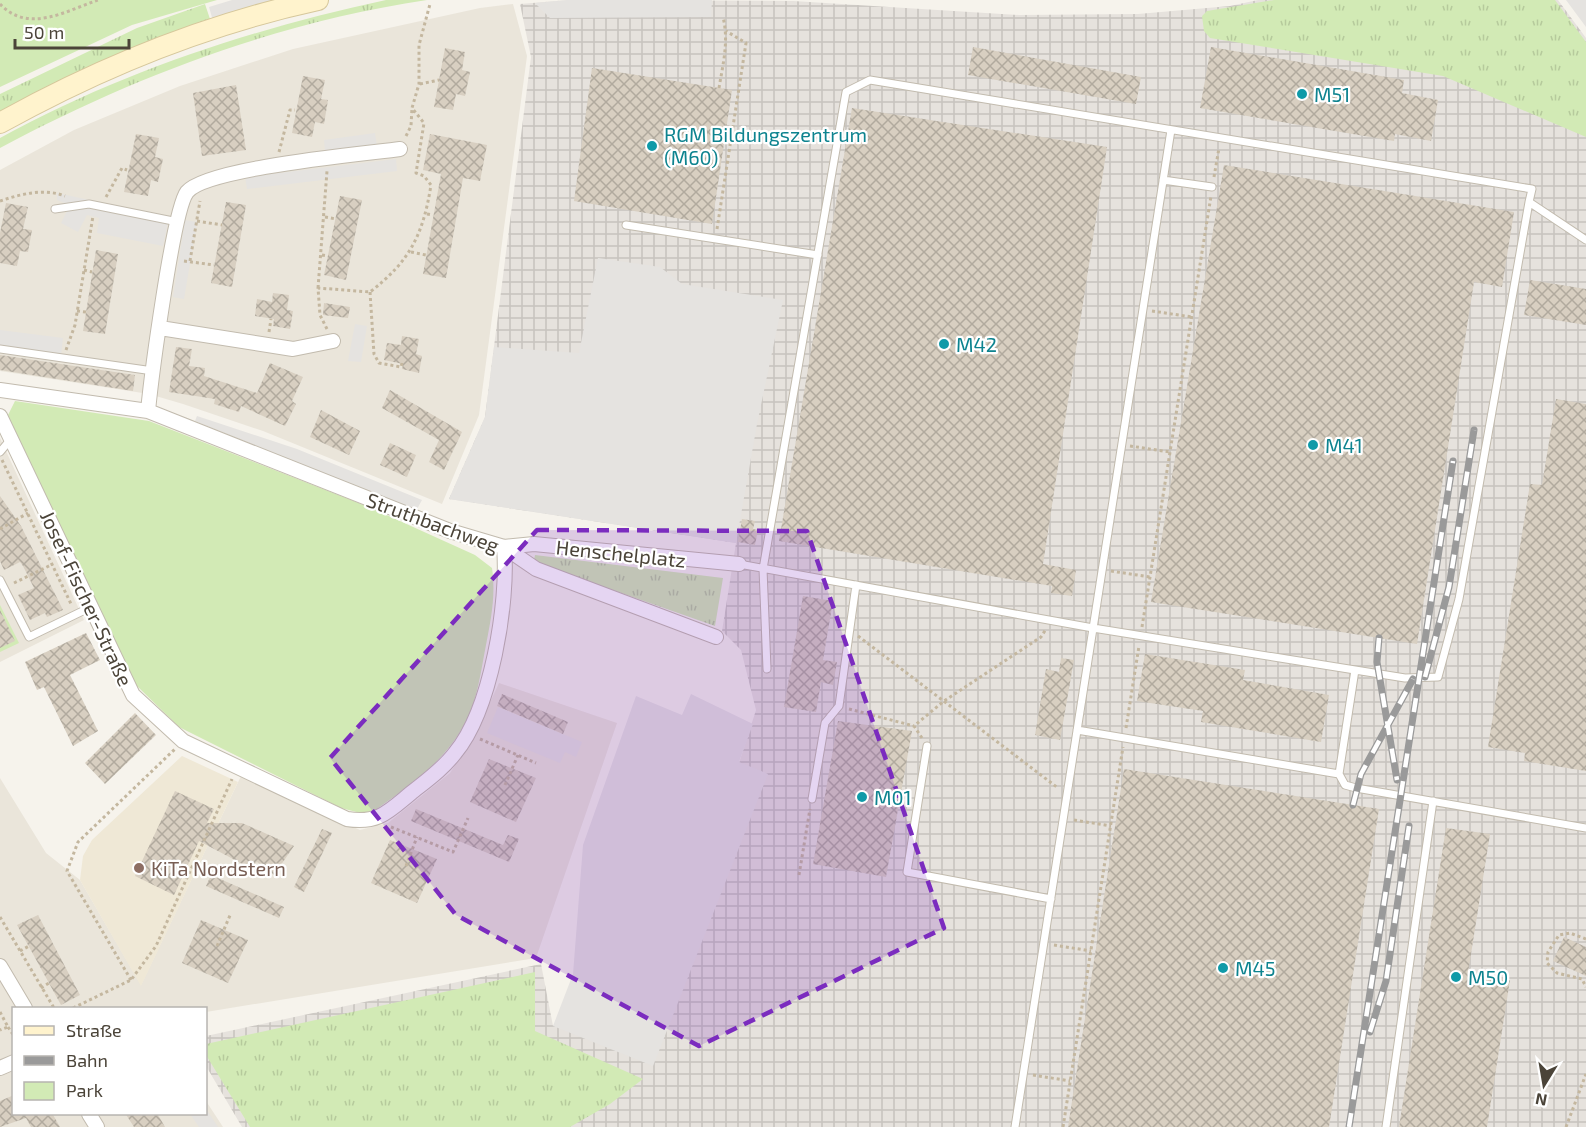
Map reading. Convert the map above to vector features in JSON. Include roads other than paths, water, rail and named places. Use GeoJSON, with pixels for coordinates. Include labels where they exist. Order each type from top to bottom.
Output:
{"type":"FeatureCollection","features":[{"type":"Feature","properties":{"kind":"main road"},"geometry":{"type":"LineString","coordinates":[[0,123],[114,66],[200,34],[318,0]]}},
{"type":"Feature","properties":{"kind":"street"},"geometry":{"type":"LineString","coordinates":[[148,411],[171,259],[187,192],[200,184],[241,171],[400,148]]}},
{"type":"Feature","properties":{"kind":"street"},"geometry":{"type":"LineString","coordinates":[[160,328],[292,349],[333,341]]}},
{"type":"Feature","properties":{"kind":"street","name":"Struthbachweg"},"geometry":{"type":"LineString","coordinates":[[0,390],[148,411],[450,531],[504,547],[536,569],[716,637]]}},
{"type":"Feature","properties":{"kind":"street","name":"Josef-Fischer-Straße"},"geometry":{"type":"LineString","coordinates":[[0,416],[133,695],[183,741],[347,819],[367,822],[389,811],[456,753],[467,734],[490,683],[506,572],[504,547]]}},
{"type":"Feature","properties":{"kind":"street","name":"Henschelplatz"},"geometry":{"type":"LineString","coordinates":[[504,547],[534,544],[739,564]]}},
{"type":"Feature","properties":{"kind":"street"},"geometry":{"type":"LineString","coordinates":[[0,966],[24,1007]]}},
{"type":"Feature","properties":{"kind":"lane"},"geometry":{"type":"LineString","coordinates":[[739,564],[763,569],[1093,628],[1405,678],[1438,677],[1459,599],[1532,189],[870,80],[846,92],[763,569],[766,669]]}},
{"type":"Feature","properties":{"kind":"lane"},"geometry":{"type":"LineString","coordinates":[[1015,1127],[1171,130]]}},
{"type":"Feature","properties":{"kind":"lane"},"geometry":{"type":"LineString","coordinates":[[1163,180],[1212,187]]}},
{"type":"Feature","properties":{"kind":"lane"},"geometry":{"type":"LineString","coordinates":[[1529,202],[1586,240]]}},
{"type":"Feature","properties":{"kind":"lane"},"geometry":{"type":"LineString","coordinates":[[55,209],[89,204],[178,222]]}},
{"type":"Feature","properties":{"kind":"lane"},"geometry":{"type":"LineString","coordinates":[[626,225],[818,255]]}},
{"type":"Feature","properties":{"kind":"lane"},"geometry":{"type":"LineString","coordinates":[[0,349],[153,371]]}},
{"type":"Feature","properties":{"kind":"lane"},"geometry":{"type":"LineString","coordinates":[[0,452],[11,439]]}},
{"type":"Feature","properties":{"kind":"lane"},"geometry":{"type":"LineString","coordinates":[[0,580],[29,638],[91,607]]}},
{"type":"Feature","properties":{"kind":"lane"},"geometry":{"type":"LineString","coordinates":[[812,799],[825,723],[839,706],[856,585]]}},
{"type":"Feature","properties":{"kind":"lane"},"geometry":{"type":"LineString","coordinates":[[1354,670],[1339,774],[1345,785],[1586,828]]}},
{"type":"Feature","properties":{"kind":"lane"},"geometry":{"type":"LineString","coordinates":[[1077,730],[1339,774]]}},
{"type":"Feature","properties":{"kind":"lane"},"geometry":{"type":"LineString","coordinates":[[927,746],[907,872],[1051,899]]}},
{"type":"Feature","properties":{"kind":"lane"},"geometry":{"type":"LineString","coordinates":[[1386,1127],[1433,801]]}},
{"type":"Feature","properties":{"kind":"railway"},"geometry":{"type":"LineString","coordinates":[[1425,677],[1449,587],[1474,430]]}},
{"type":"Feature","properties":{"kind":"railway"},"geometry":{"type":"LineString","coordinates":[[1349,1127],[1453,461]]}},
{"type":"Feature","properties":{"kind":"railway"},"geometry":{"type":"LineString","coordinates":[[1379,638],[1377,662],[1397,780]]}},
{"type":"Feature","properties":{"kind":"railway"},"geometry":{"type":"LineString","coordinates":[[1353,805],[1361,774],[1413,679]]}},
{"type":"Feature","properties":{"kind":"railway"},"geometry":{"type":"LineString","coordinates":[[1370,1032],[1386,981],[1409,826]]}},
{"type":"Feature","properties":{"kind":"place","name":"M51"},"geometry":{"type":"Point","coordinates":[1302,94]}},
{"type":"Feature","properties":{"kind":"place","name":"RGM Bildungszentrum (M60)"},"geometry":{"type":"Point","coordinates":[652,146]}},
{"type":"Feature","properties":{"kind":"place","name":"M42"},"geometry":{"type":"Point","coordinates":[944,344]}},
{"type":"Feature","properties":{"kind":"place","name":"M41"},"geometry":{"type":"Point","coordinates":[1313,445]}},
{"type":"Feature","properties":{"kind":"place","name":"M01"},"geometry":{"type":"Point","coordinates":[862,797]}},
{"type":"Feature","properties":{"kind":"place","name":"KiTa Nordstern"},"geometry":{"type":"Point","coordinates":[139,868]}},
{"type":"Feature","properties":{"kind":"place","name":"M45"},"geometry":{"type":"Point","coordinates":[1223,968]}},
{"type":"Feature","properties":{"kind":"place","name":"M50"},"geometry":{"type":"Point","coordinates":[1456,977]}}]}
